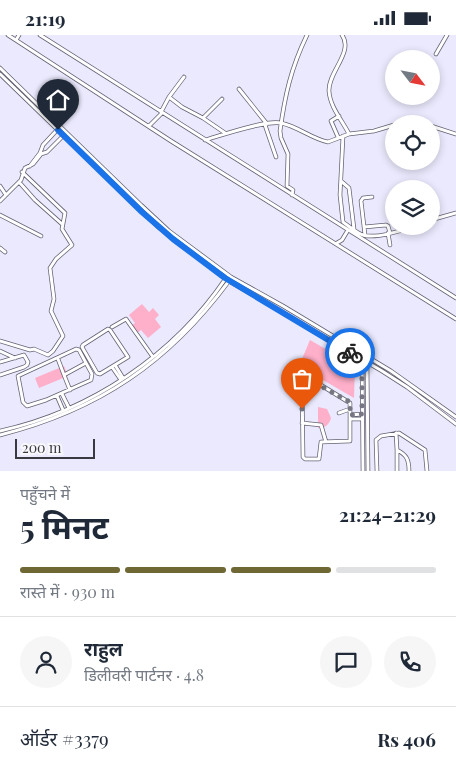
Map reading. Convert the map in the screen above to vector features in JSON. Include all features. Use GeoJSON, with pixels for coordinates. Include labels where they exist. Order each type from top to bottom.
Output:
{"type":"FeatureCollection","features":[{"type":"Feature","properties":{"kind":"street"},"geometry":{"type":"LineString","coordinates":[[8,35],[148,126],[456,319]]}},
{"type":"Feature","properties":{"kind":"street"},"geometry":{"type":"LineString","coordinates":[[16,40],[19,35]]}},
{"type":"Feature","properties":{"kind":"street"},"geometry":{"type":"LineString","coordinates":[[40,35],[456,298]]}},
{"type":"Feature","properties":{"kind":"street"},"geometry":{"type":"LineString","coordinates":[[292,195],[293,190],[287,186],[288,153],[281,138],[282,123],[289,78],[296,57],[308,35]]}},
{"type":"Feature","properties":{"kind":"street"},"geometry":{"type":"LineString","coordinates":[[342,35],[345,47],[329,87],[331,100],[349,134]]}},
{"type":"Feature","properties":{"kind":"street"},"geometry":{"type":"LineString","coordinates":[[438,50],[447,35]]}},
{"type":"Feature","properties":{"kind":"street"},"geometry":{"type":"LineString","coordinates":[[0,69],[63,137],[158,227],[228,278],[407,387],[456,424]]}},
{"type":"Feature","properties":{"kind":"street"},"geometry":{"type":"LineString","coordinates":[[0,74],[55,132],[63,137]]}},
{"type":"Feature","properties":{"kind":"street"},"geometry":{"type":"LineString","coordinates":[[148,126],[162,112],[169,97],[184,77]]}},
{"type":"Feature","properties":{"kind":"street"},"geometry":{"type":"LineString","coordinates":[[239,89],[266,125],[276,157]]}},
{"type":"Feature","properties":{"kind":"street"},"geometry":{"type":"LineString","coordinates":[[169,97],[226,134]]}},
{"type":"Feature","properties":{"kind":"street"},"geometry":{"type":"LineString","coordinates":[[203,118],[222,99]]}},
{"type":"Feature","properties":{"kind":"street"},"geometry":{"type":"LineString","coordinates":[[338,137],[331,121],[339,116]]}},
{"type":"Feature","properties":{"kind":"street"},"geometry":{"type":"LineString","coordinates":[[205,140],[282,123],[325,141],[349,134],[385,128]]}},
{"type":"Feature","properties":{"kind":"street"},"geometry":{"type":"LineString","coordinates":[[440,129],[456,133]]}},
{"type":"Feature","properties":{"kind":"street"},"geometry":{"type":"LineString","coordinates":[[29,166],[40,153],[43,145],[55,132]]}},
{"type":"Feature","properties":{"kind":"street"},"geometry":{"type":"LineString","coordinates":[[343,136],[340,195],[343,221],[365,235],[385,233]]}},
{"type":"Feature","properties":{"kind":"street"},"geometry":{"type":"LineString","coordinates":[[0,201],[19,182],[22,178],[22,172],[41,154],[48,152],[63,137]]}},
{"type":"Feature","properties":{"kind":"street"},"geometry":{"type":"LineString","coordinates":[[0,341],[48,355],[62,340],[63,333],[51,311],[54,299],[50,270],[52,263],[72,245],[62,229],[65,213],[22,172]]}},
{"type":"Feature","properties":{"kind":"street"},"geometry":{"type":"LineString","coordinates":[[341,181],[349,189],[354,229]]}},
{"type":"Feature","properties":{"kind":"street"},"geometry":{"type":"LineString","coordinates":[[19,182],[35,200],[62,224]]}},
{"type":"Feature","properties":{"kind":"street"},"geometry":{"type":"LineString","coordinates":[[0,186],[6,195]]}},
{"type":"Feature","properties":{"kind":"street"},"geometry":{"type":"LineString","coordinates":[[365,235],[361,201],[363,198],[372,197]]}},
{"type":"Feature","properties":{"kind":"street"},"geometry":{"type":"LineString","coordinates":[[440,217],[456,213]]}},
{"type":"Feature","properties":{"kind":"street"},"geometry":{"type":"LineString","coordinates":[[0,215],[41,236]]}},
{"type":"Feature","properties":{"kind":"street"},"geometry":{"type":"LineString","coordinates":[[364,227],[385,225]]}},
{"type":"Feature","properties":{"kind":"street"},"geometry":{"type":"LineString","coordinates":[[336,243],[342,240],[348,230]]}},
{"type":"Feature","properties":{"kind":"street"},"geometry":{"type":"LineString","coordinates":[[389,235],[390,245]]}},
{"type":"Feature","properties":{"kind":"street"},"geometry":{"type":"LineString","coordinates":[[0,248],[5,252]]}},
{"type":"Feature","properties":{"kind":"street"},"geometry":{"type":"LineString","coordinates":[[228,278],[283,305],[412,385],[456,417]]}},
{"type":"Feature","properties":{"kind":"street"},"geometry":{"type":"LineString","coordinates":[[0,431],[63,411],[102,392],[122,379],[153,357],[193,319],[228,278]]}},
{"type":"Feature","properties":{"kind":"street"},"geometry":{"type":"LineString","coordinates":[[0,435],[41,424],[91,403],[139,373],[162,355],[211,306],[228,278]]}},
{"type":"Feature","properties":{"kind":"street"},"geometry":{"type":"LineString","coordinates":[[112,327],[126,319],[153,357]]}},
{"type":"Feature","properties":{"kind":"street"},"geometry":{"type":"LineString","coordinates":[[109,329],[128,356],[113,366],[98,374],[82,347],[109,329]]}},
{"type":"Feature","properties":{"kind":"street"},"geometry":{"type":"LineString","coordinates":[[77,349],[86,363],[92,378],[57,396],[26,406],[23,402],[17,379],[20,374],[58,359],[77,349]]}},
{"type":"Feature","properties":{"kind":"street"},"geometry":{"type":"LineString","coordinates":[[0,351],[15,358]]}},
{"type":"Feature","properties":{"kind":"street"},"geometry":{"type":"LineString","coordinates":[[362,354],[363,471]]}},
{"type":"Feature","properties":{"kind":"street"},"geometry":{"type":"LineString","coordinates":[[0,362],[24,355],[28,362],[27,365],[0,375]]}},
{"type":"Feature","properties":{"kind":"street"},"geometry":{"type":"LineString","coordinates":[[367,357],[368,471]]}},
{"type":"Feature","properties":{"kind":"street"},"geometry":{"type":"LineString","coordinates":[[58,359],[70,390]]}},
{"type":"Feature","properties":{"kind":"street"},"geometry":{"type":"LineString","coordinates":[[64,375],[86,363]]}},
{"type":"Feature","properties":{"kind":"street"},"geometry":{"type":"LineString","coordinates":[[113,366],[122,379]]}},
{"type":"Feature","properties":{"kind":"street"},"geometry":{"type":"LineString","coordinates":[[304,377],[350,402],[350,409],[350,441],[320,443],[320,459],[304,458],[302,423],[302,380],[304,377]]}},
{"type":"Feature","properties":{"kind":"street"},"geometry":{"type":"LineString","coordinates":[[62,394],[68,408]]}},
{"type":"Feature","properties":{"kind":"street"},"geometry":{"type":"LineString","coordinates":[[57,396],[63,411]]}},
{"type":"Feature","properties":{"kind":"street"},"geometry":{"type":"LineString","coordinates":[[339,413],[350,409]]}},
{"type":"Feature","properties":{"kind":"street"},"geometry":{"type":"LineString","coordinates":[[350,417],[362,416]]}},
{"type":"Feature","properties":{"kind":"street"},"geometry":{"type":"LineString","coordinates":[[302,423],[322,425],[326,442]]}},
{"type":"Feature","properties":{"kind":"street"},"geometry":{"type":"LineString","coordinates":[[396,433],[397,471]]}},
{"type":"Feature","properties":{"kind":"street"},"geometry":{"type":"LineString","coordinates":[[377,471],[376,440],[380,436],[396,433],[408,437],[425,450],[427,471]]}},
{"type":"Feature","properties":{"kind":"street"},"geometry":{"type":"LineString","coordinates":[[396,450],[404,454],[409,460],[409,471]]}},
{"type":"Feature","properties":{"kind":"street"},"geometry":{"type":"LineString","coordinates":[[362,451],[368,451]]}},
{"type":"Feature","properties":{"kind":"shaded area"},"geometry":{"type":"Polygon","coordinates":[[[142,304],[149,312],[153,308],[159,315],[155,319],[161,327],[148,338],[141,330],[136,334],[130,327],[135,323],[129,315],[142,304]]]}},
{"type":"Feature","properties":{"kind":"shaded area"},"geometry":{"type":"Polygon","coordinates":[[[310,340],[355,366],[354,398],[299,366],[310,340]]]}},
{"type":"Feature","properties":{"kind":"shaded area"},"geometry":{"type":"Polygon","coordinates":[[[64,366],[68,376],[39,388],[35,378],[64,366]]]}},
{"type":"Feature","properties":{"kind":"shaded area"},"geometry":{"type":"Polygon","coordinates":[[[318,407],[327,409],[331,418],[325,427],[318,428],[318,407]]]}},
{"type":"Feature","properties":{"kind":"way so far"},"geometry":{"type":"LineString","coordinates":[[302,409],[302,379],[304,377],[350,402],[350,415],[362,414],[362,360],[350,353]]}},
{"type":"Feature","properties":{"kind":"route"},"geometry":{"type":"LineString","coordinates":[[58,130],[142,212],[173,239],[225,278],[350,353]]}}]}
